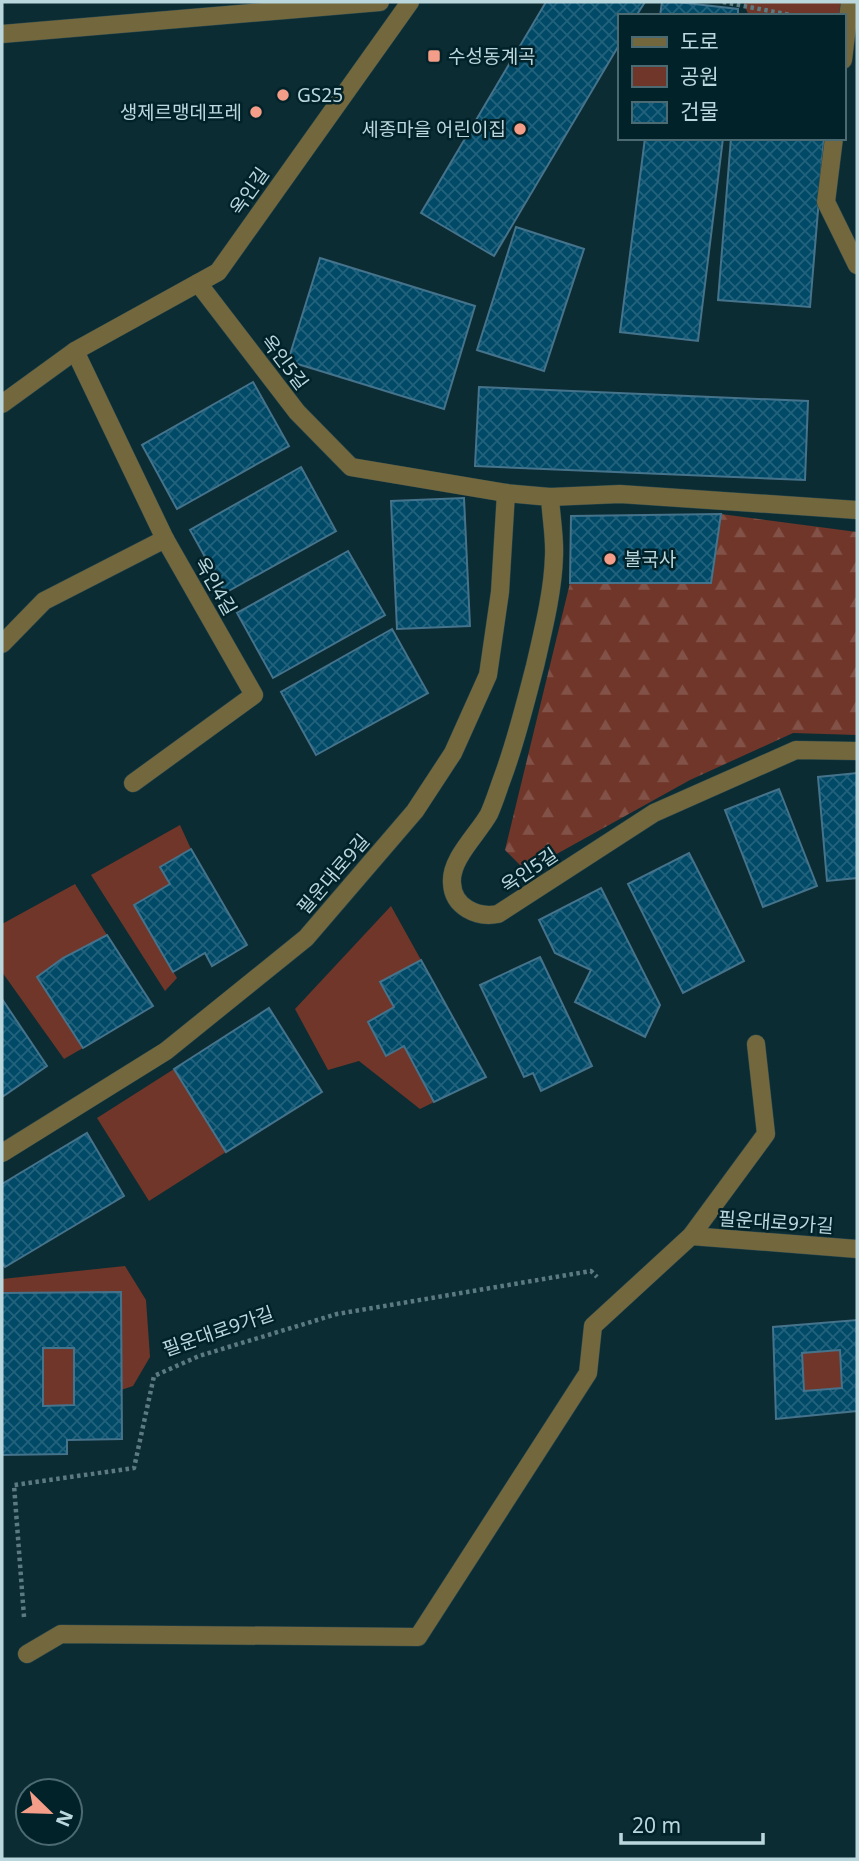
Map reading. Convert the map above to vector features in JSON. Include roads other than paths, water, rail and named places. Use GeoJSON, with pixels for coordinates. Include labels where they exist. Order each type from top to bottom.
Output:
{"type":"FeatureCollection","features":[{"type":"Feature","properties":{"kind":"street"},"geometry":{"type":"LineString","coordinates":[[2,34],[380,2]]}},
{"type":"Feature","properties":{"kind":"street","name":"옥인길"},"geometry":{"type":"LineString","coordinates":[[2,404],[75,351],[218,272],[410,2]]}},
{"type":"Feature","properties":{"kind":"street"},"geometry":{"type":"LineString","coordinates":[[845,44],[850,2]]}},
{"type":"Feature","properties":{"kind":"street"},"geometry":{"type":"LineString","coordinates":[[834,140],[826,202],[857,265]]}},
{"type":"Feature","properties":{"kind":"street","name":"옥인5길"},"geometry":{"type":"LineString","coordinates":[[198,283],[297,412],[351,467],[506,493],[550,497],[620,494],[857,510]]}},
{"type":"Feature","properties":{"kind":"street"},"geometry":{"type":"LineString","coordinates":[[2,644],[44,601],[165,539],[75,351]]}},
{"type":"Feature","properties":{"kind":"street","name":"필운대로9길"},"geometry":{"type":"LineString","coordinates":[[2,1153],[166,1051],[306,938],[415,811],[453,753],[488,675],[500,592],[506,493]]}},
{"type":"Feature","properties":{"kind":"street","name":"옥인5길"},"geometry":{"type":"LineString","coordinates":[[550,497],[554,556],[546,620],[518,734],[503,778],[489,813],[452,873],[452,885],[461,905],[478,915],[498,914],[654,813],[796,750],[857,751]]}},
{"type":"Feature","properties":{"kind":"street","name":"옥인4길"},"geometry":{"type":"LineString","coordinates":[[133,783],[254,695],[165,539]]}},
{"type":"Feature","properties":{"kind":"street","name":"필운대로9가길"},"geometry":{"type":"LineString","coordinates":[[27,1654],[61,1634],[418,1636],[588,1373],[593,1326],[691,1236],[766,1134],[755,1044]]}},
{"type":"Feature","properties":{"kind":"street","name":"필운대로9가길"},"geometry":{"type":"LineString","coordinates":[[691,1236],[857,1249]]}},
{"type":"Feature","properties":{"kind":"place","name":"수성동계곡"},"geometry":{"type":"Point","coordinates":[434,56]}},
{"type":"Feature","properties":{"kind":"place","name":"GS25"},"geometry":{"type":"Point","coordinates":[283,95]}},
{"type":"Feature","properties":{"kind":"place","name":"생제르맹데프레"},"geometry":{"type":"Point","coordinates":[256,112]}},
{"type":"Feature","properties":{"kind":"place","name":"세종마을 어린이집"},"geometry":{"type":"Point","coordinates":[520,129]}},
{"type":"Feature","properties":{"kind":"place","name":"불국사"},"geometry":{"type":"Point","coordinates":[610,559]}}]}
